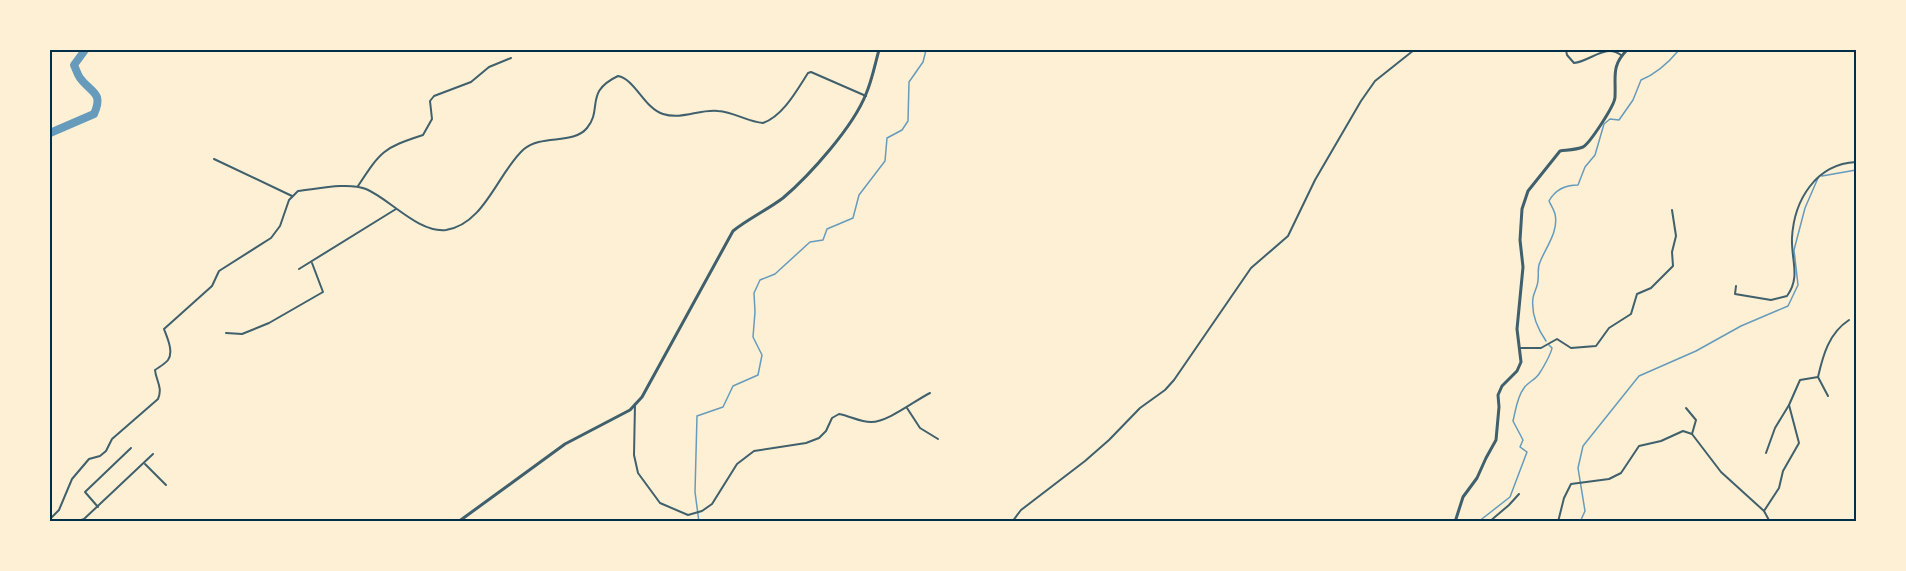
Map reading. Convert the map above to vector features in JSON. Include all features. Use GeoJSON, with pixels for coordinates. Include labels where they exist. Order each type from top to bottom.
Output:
{"type":"FeatureCollection","features":[{"type":"Feature","properties":{"kind":"street"},"geometry":{"type":"LineString","coordinates":[[458,522],[565,444],[630,410],[642,398],[733,231],[781,199],[798,184],[838,139],[866,96],[879,50]]}},
{"type":"Feature","properties":{"kind":"street"},"geometry":{"type":"LineString","coordinates":[[1012,522],[1021,510],[1109,441],[1140,408],[1165,390],[1174,380],[1251,268],[1288,236],[1315,180],[1361,101],[1376,81],[1414,50]]}},
{"type":"Feature","properties":{"kind":"street"},"geometry":{"type":"LineString","coordinates":[[1566,50],[1574,63],[1582,62],[1607,50],[1615,50],[1622,56]]}},
{"type":"Feature","properties":{"kind":"street"},"geometry":{"type":"LineString","coordinates":[[1455,522],[1463,496],[1477,478],[1496,440],[1498,395],[1502,386],[1517,371],[1521,362],[1517,329],[1523,267],[1520,240],[1522,209],[1528,191],[1560,152],[1580,148],[1590,142],[1600,123],[1612,110],[1616,98],[1614,75],[1622,56],[1628,50]]}},
{"type":"Feature","properties":{"kind":"street"},"geometry":{"type":"LineString","coordinates":[[357,186],[378,155],[394,144],[423,135],[432,119],[430,101],[434,96],[471,82],[489,67],[511,57]]}},
{"type":"Feature","properties":{"kind":"street"},"geometry":{"type":"LineString","coordinates":[[50,519],[59,510],[72,479],[89,459],[100,456],[106,451],[111,439],[158,399],[161,392],[155,370],[170,356],[164,329],[212,286],[219,271],[271,238],[280,226],[292,196],[298,190],[357,186],[367,189],[423,225],[437,229],[454,228],[479,211],[523,150],[550,139],[577,135],[588,127],[599,89],[618,76],[622,76],[653,109],[664,115],[686,116],[719,111],[730,112],[763,123],[783,109],[811,72],[866,96]]}},
{"type":"Feature","properties":{"kind":"street"},"geometry":{"type":"LineString","coordinates":[[214,159],[292,196]]}},
{"type":"Feature","properties":{"kind":"street"},"geometry":{"type":"LineString","coordinates":[[1736,286],[1736,294],[1771,300],[1787,296],[1794,287],[1792,238],[1801,201],[1814,180],[1828,168],[1846,162],[1857,162]]}},
{"type":"Feature","properties":{"kind":"street"},"geometry":{"type":"LineString","coordinates":[[299,269],[312,263],[396,208]]}},
{"type":"Feature","properties":{"kind":"street"},"geometry":{"type":"LineString","coordinates":[[1518,348],[1541,348],[1557,339],[1571,348],[1596,346],[1609,328],[1631,314],[1636,294],[1651,288],[1673,266],[1672,252],[1676,236],[1672,210]]}},
{"type":"Feature","properties":{"kind":"street"},"geometry":{"type":"LineString","coordinates":[[226,333],[242,334],[323,292],[312,263]]}},
{"type":"Feature","properties":{"kind":"street"},"geometry":{"type":"LineString","coordinates":[[1828,396],[1818,377],[1827,344],[1841,325],[1849,320]]}},
{"type":"Feature","properties":{"kind":"street"},"geometry":{"type":"LineString","coordinates":[[1766,453],[1775,428],[1800,380],[1818,377]]}},
{"type":"Feature","properties":{"kind":"street"},"geometry":{"type":"LineString","coordinates":[[635,405],[634,455],[638,473],[660,503],[688,515],[701,512],[712,504],[737,464],[754,451],[819,438],[826,431],[832,418],[839,414],[877,422],[907,408],[930,393]]}},
{"type":"Feature","properties":{"kind":"street"},"geometry":{"type":"LineString","coordinates":[[1764,510],[1779,488],[1783,471],[1799,443],[1789,405]]}},
{"type":"Feature","properties":{"kind":"street"},"geometry":{"type":"LineString","coordinates":[[907,408],[920,428],[938,439]]}},
{"type":"Feature","properties":{"kind":"street"},"geometry":{"type":"LineString","coordinates":[[1686,408],[1696,420],[1692,434]]}},
{"type":"Feature","properties":{"kind":"street"},"geometry":{"type":"LineString","coordinates":[[1558,522],[1564,498],[1571,484],[1609,479],[1621,473],[1640,446],[1661,441],[1683,431],[1692,434],[1727,478],[1764,510],[1770,522]]}},
{"type":"Feature","properties":{"kind":"street"},"geometry":{"type":"LineString","coordinates":[[98,507],[85,492],[131,448]]}},
{"type":"Feature","properties":{"kind":"street"},"geometry":{"type":"LineString","coordinates":[[76,522],[84,519],[98,507],[153,454]]}},
{"type":"Feature","properties":{"kind":"street"},"geometry":{"type":"LineString","coordinates":[[144,463],[166,485]]}},
{"type":"Feature","properties":{"kind":"street"},"geometry":{"type":"LineString","coordinates":[[1489,522],[1519,494]]}},
{"type":"Feature","properties":{"kind":"waterway"},"geometry":{"type":"LineString","coordinates":[[50,133],[94,114],[97,107],[98,101],[95,93],[80,78],[74,65],[85,50]]}},
{"type":"Feature","properties":{"kind":"waterway"},"geometry":{"type":"LineString","coordinates":[[699,522],[695,492],[697,416],[723,407],[733,386],[758,375],[762,355],[753,337],[754,293],[760,280],[775,274],[810,242],[823,240],[827,229],[853,218],[859,195],[885,161],[887,138],[902,130],[908,121],[909,82],[923,62],[926,50]]}},
{"type":"Feature","properties":{"kind":"waterway"},"geometry":{"type":"LineString","coordinates":[[1546,341],[1535,321],[1533,304],[1539,264],[1555,227],[1555,214],[1549,201],[1561,189],[1578,185],[1585,167],[1595,155],[1604,124],[1610,119],[1619,120],[1633,100],[1641,80],[1662,67],[1679,50]]}},
{"type":"Feature","properties":{"kind":"waterway"},"geometry":{"type":"LineString","coordinates":[[1822,176],[1856,170]]}},
{"type":"Feature","properties":{"kind":"waterway"},"geometry":{"type":"LineString","coordinates":[[1580,522],[1585,511],[1578,468],[1583,446],[1639,376],[1696,351],[1741,326],[1788,306],[1798,285],[1794,250],[1805,208],[1818,178]]}},
{"type":"Feature","properties":{"kind":"waterway"},"geometry":{"type":"LineString","coordinates":[[1478,522],[1510,497],[1527,452],[1520,447],[1523,440],[1513,421],[1517,403],[1524,388],[1545,365],[1552,348],[1549,345]]}}]}
